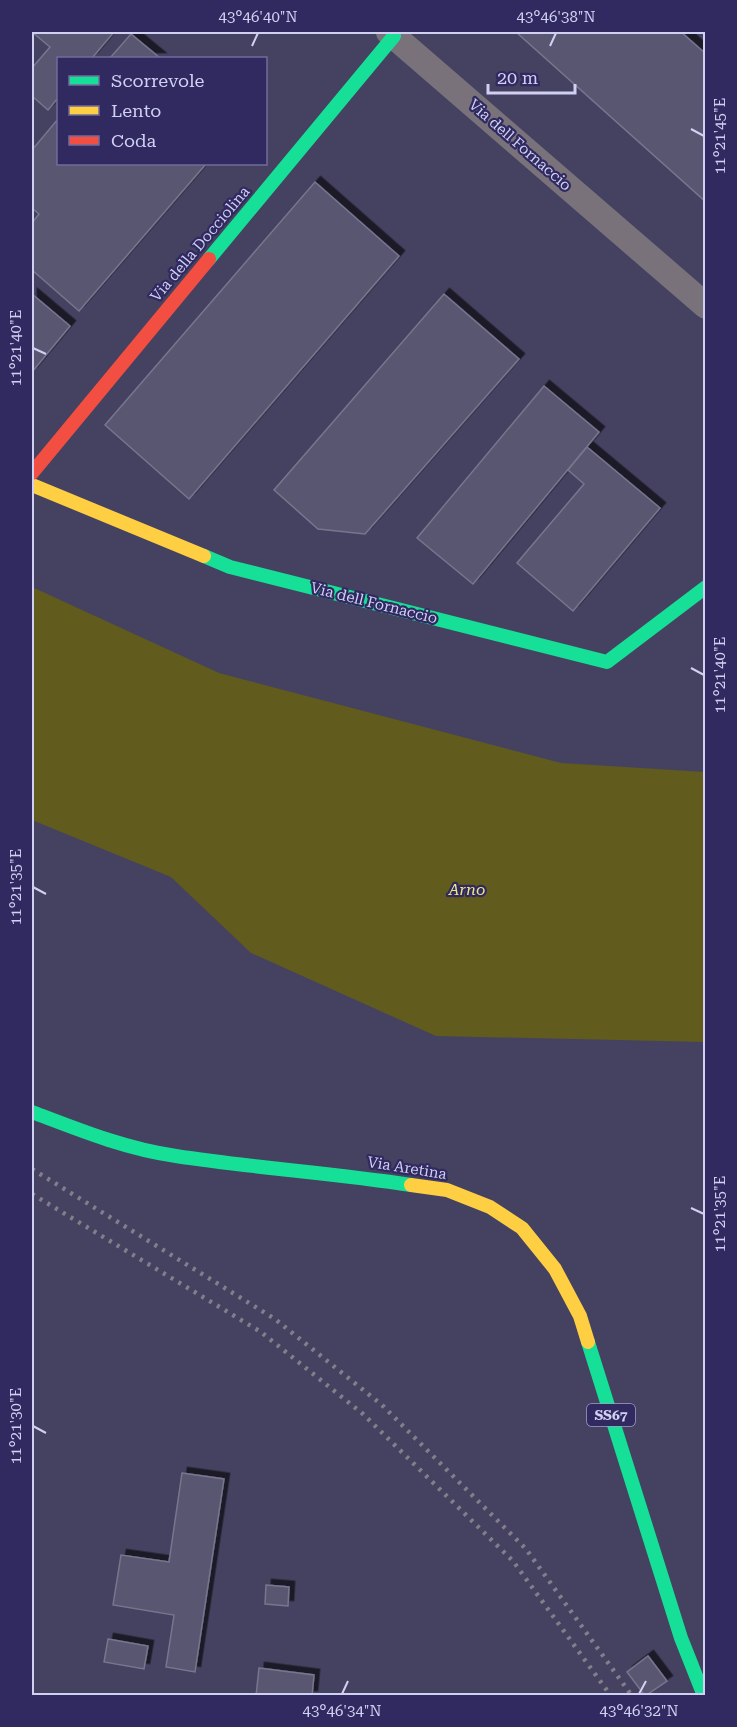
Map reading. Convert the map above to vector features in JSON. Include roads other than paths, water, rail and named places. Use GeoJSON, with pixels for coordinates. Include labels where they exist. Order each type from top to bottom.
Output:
{"type":"FeatureCollection","features":[{"type":"Feature","properties":{"kind":"street","name":"Via dell Fornaccio"},"geometry":{"type":"LineString","coordinates":[[391,34],[705,306]]}},
{"type":"Feature","properties":{"kind":"street","name":"Via della Docciolina"},"geometry":{"type":"LineString","coordinates":[[32,472],[391,34]]}},
{"type":"Feature","properties":{"kind":"street","name":"Via dell Fornaccio"},"geometry":{"type":"LineString","coordinates":[[32,485],[230,567],[607,662],[705,587]]}},
{"type":"Feature","properties":{"kind":"street","name":"Via Aretina"},"geometry":{"type":"LineString","coordinates":[[32,1112],[103,1139],[174,1156],[345,1175],[447,1190],[490,1207],[522,1228],[555,1269],[580,1316],[681,1638],[704,1695]]}},
{"type":"Feature","properties":{"kind":"water","name":"Arno"},"geometry":{"type":"Polygon","coordinates":[[[32,587],[219,673],[561,763],[705,772],[705,1042],[436,1036],[251,953],[171,877],[32,820],[32,587]]]}},
{"type":"Feature","properties":{"kind":"railway"},"geometry":{"type":"LineString","coordinates":[[32,1169],[275,1319],[382,1405],[526,1549],[632,1696]]}},
{"type":"Feature","properties":{"kind":"railway"},"geometry":{"type":"LineString","coordinates":[[32,1194],[261,1332],[363,1414],[513,1561],[611,1696]]}}]}
